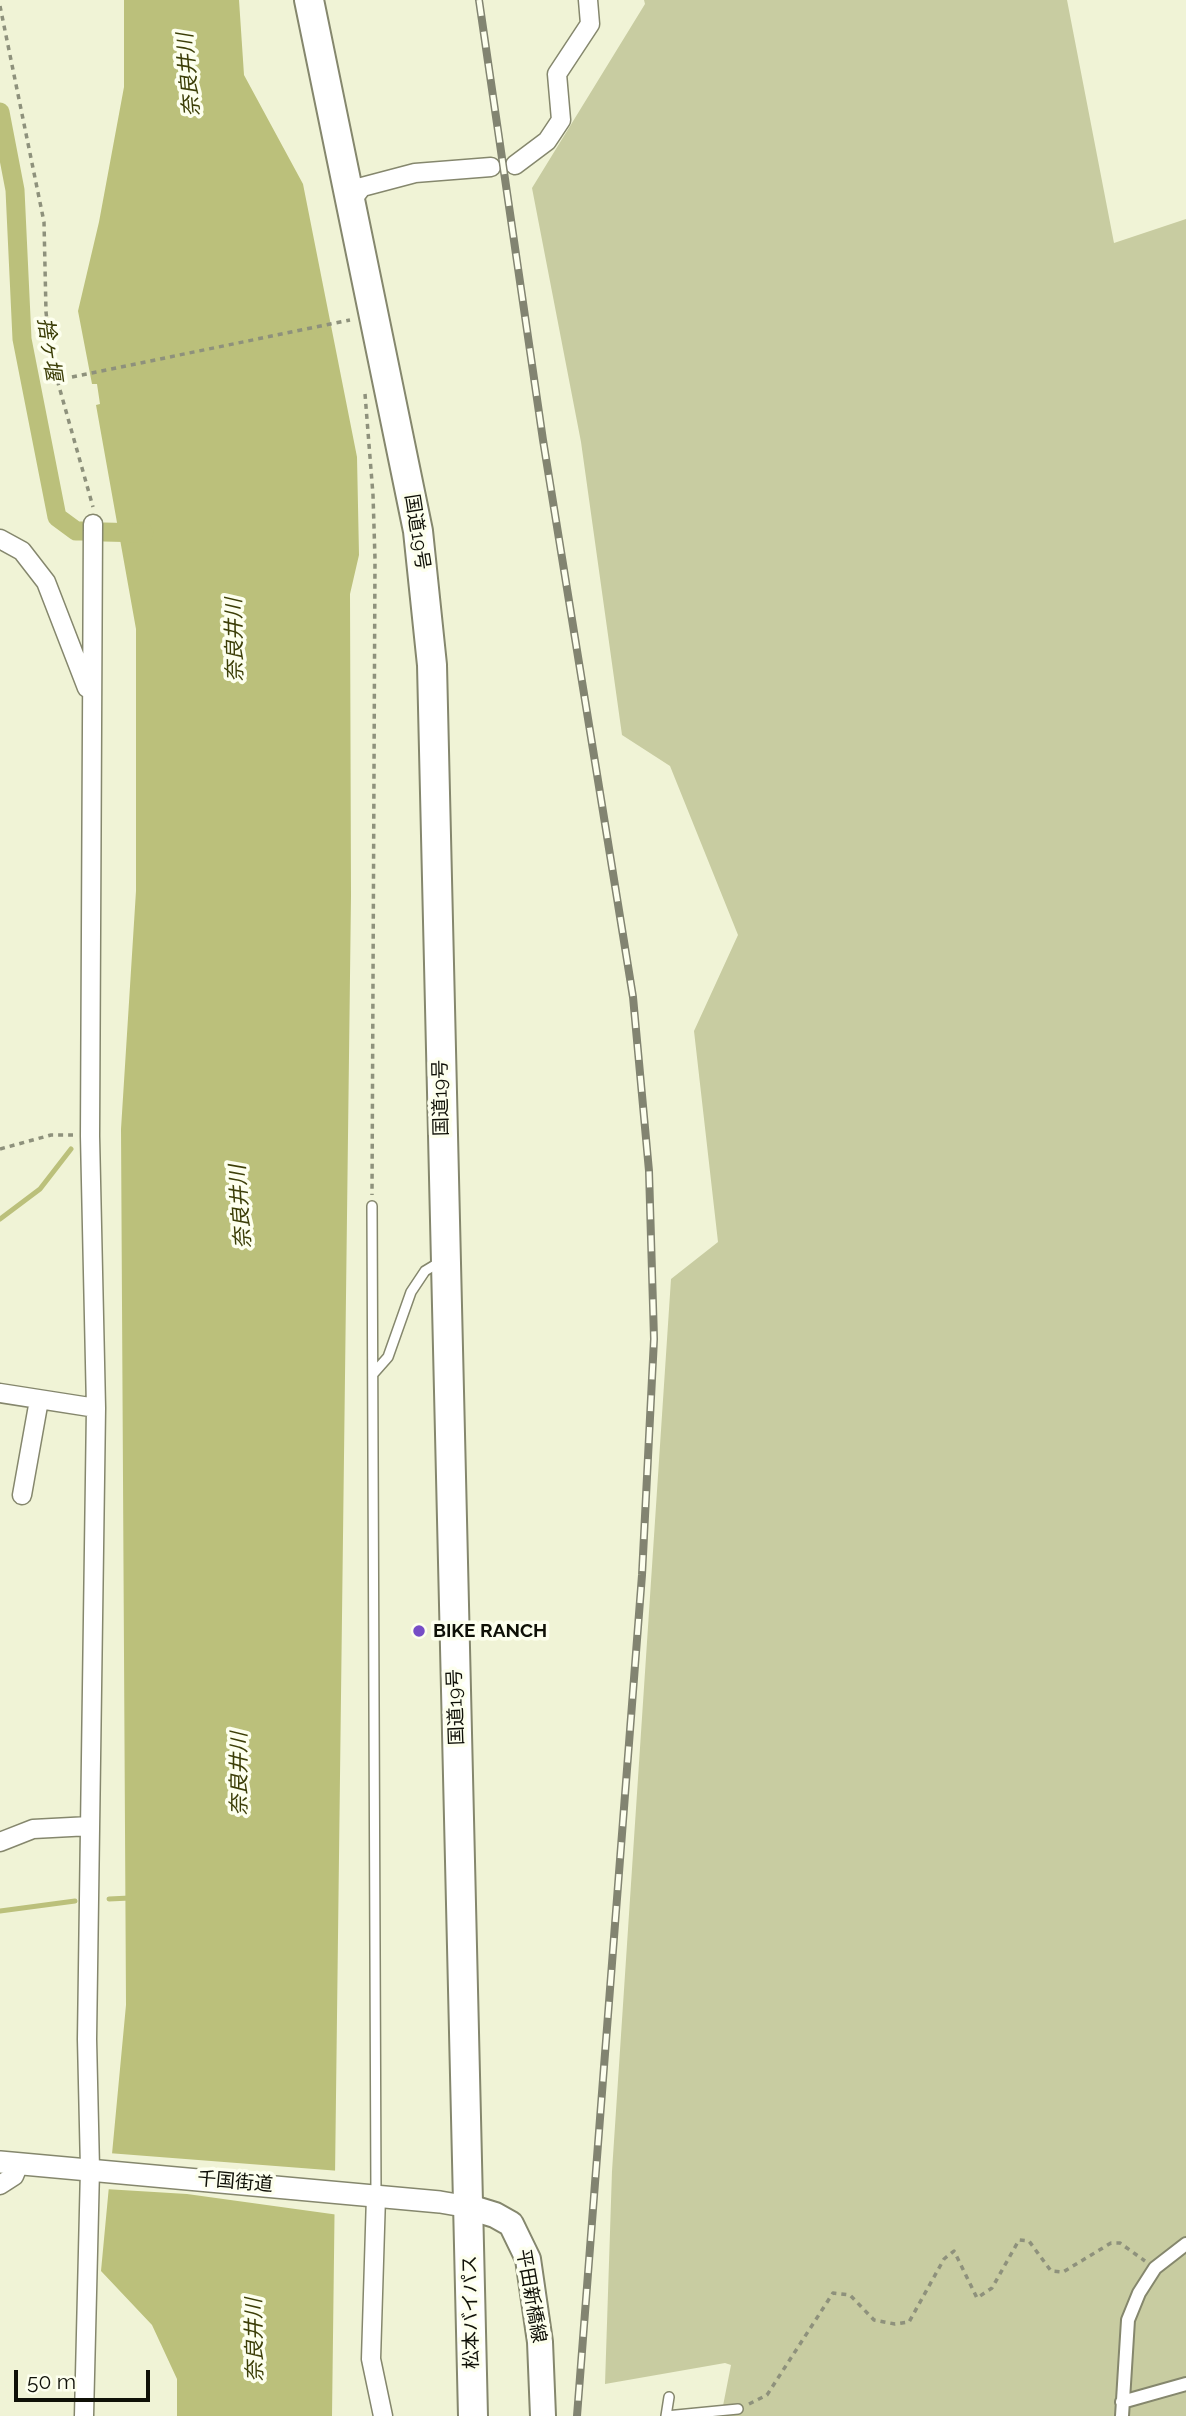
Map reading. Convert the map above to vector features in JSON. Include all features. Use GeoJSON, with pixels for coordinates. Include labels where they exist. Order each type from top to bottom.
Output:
{"type":"FeatureCollection","features":[{"type":"Feature","properties":{"kind":"highway","name":"国道19号"},"geometry":{"type":"LineString","coordinates":[[309,0],[410,485],[425,588],[432,664],[444,1259],[469,2207]]}},
{"type":"Feature","properties":{"kind":"highway","name":"松本バイパス"},"geometry":{"type":"LineString","coordinates":[[469,2207],[473,2416]]}},
{"type":"Feature","properties":{"kind":"main road","name":"平田新橋線"},"geometry":{"type":"LineString","coordinates":[[469,2207],[495,2215],[511,2224],[528,2259],[540,2342],[543,2416]]}},
{"type":"Feature","properties":{"kind":"street"},"geometry":{"type":"LineString","coordinates":[[515,165],[547,141],[561,120],[556,74],[590,24],[588,0]]}},
{"type":"Feature","properties":{"kind":"street"},"geometry":{"type":"LineString","coordinates":[[352,200],[362,187],[415,173],[491,167]]}},
{"type":"Feature","properties":{"kind":"street"},"geometry":{"type":"LineString","coordinates":[[85,2416],[95,2170],[89,1826],[96,1408],[90,1136],[93,523]]}},
{"type":"Feature","properties":{"kind":"street"},"geometry":{"type":"LineString","coordinates":[[0,539],[22,551],[46,582],[91,698]]}},
{"type":"Feature","properties":{"kind":"street"},"geometry":{"type":"LineString","coordinates":[[0,1393],[96,1408]]}},
{"type":"Feature","properties":{"kind":"street"},"geometry":{"type":"LineString","coordinates":[[22,1495],[39,1400]]}},
{"type":"Feature","properties":{"kind":"street"},"geometry":{"type":"LineString","coordinates":[[0,1842],[33,1829],[89,1826]]}},
{"type":"Feature","properties":{"kind":"street"},"geometry":{"type":"LineString","coordinates":[[0,2185],[14,2176],[9,2163]]}},
{"type":"Feature","properties":{"kind":"street","name":"千国街道"},"geometry":{"type":"LineString","coordinates":[[9,2163],[370,2195],[469,2207]]}},
{"type":"Feature","properties":{"kind":"street"},"geometry":{"type":"LineString","coordinates":[[370,2195],[371,2359],[383,2416]]}},
{"type":"Feature","properties":{"kind":"street"},"geometry":{"type":"LineString","coordinates":[[1122,2416],[1128,2320],[1139,2293],[1155,2268],[1186,2244]]}},
{"type":"Feature","properties":{"kind":"street"},"geometry":{"type":"LineString","coordinates":[[1122,2402],[1186,2384]]}},
{"type":"Feature","properties":{"kind":"lane"},"geometry":{"type":"LineString","coordinates":[[370,2195],[372,1206]]}},
{"type":"Feature","properties":{"kind":"lane"},"geometry":{"type":"LineString","coordinates":[[373,1374],[388,1357],[411,1292],[425,1271],[444,1259]]}},
{"type":"Feature","properties":{"kind":"lane"},"geometry":{"type":"LineString","coordinates":[[669,2397],[666,2416],[738,2409]]}},
{"type":"Feature","properties":{"kind":"path"},"geometry":{"type":"LineString","coordinates":[[0,6],[44,222],[46,312],[51,358],[92,504],[93,523]]}},
{"type":"Feature","properties":{"kind":"path"},"geometry":{"type":"LineString","coordinates":[[72,377],[350,320]]}},
{"type":"Feature","properties":{"kind":"path"},"geometry":{"type":"LineString","coordinates":[[365,391],[375,559],[372,1206]]}},
{"type":"Feature","properties":{"kind":"path"},"geometry":{"type":"LineString","coordinates":[[0,1149],[51,1135],[90,1136]]}},
{"type":"Feature","properties":{"kind":"path"},"geometry":{"type":"LineString","coordinates":[[738,2409],[767,2395],[834,2293],[850,2295],[874,2320],[895,2324],[909,2322],[944,2259],[954,2251],[977,2298],[992,2288],[1019,2239],[1029,2241],[1051,2271],[1063,2272],[1111,2243],[1120,2243],[1155,2268]]}},
{"type":"Feature","properties":{"kind":"shaded area"},"geometry":{"type":"Polygon","coordinates":[[[644,0],[1067,0],[1114,243],[1186,219],[1186,2416],[721,2416],[731,2365],[725,2363],[605,2384],[612,2171],[671,1279],[718,1242],[694,1031],[738,935],[670,766],[622,735],[581,442],[532,188],[645,4],[644,0]]]}},
{"type":"Feature","properties":{"kind":"water","name":"奈良井川"},"geometry":{"type":"Polygon","coordinates":[[[124,0],[239,0],[244,75],[303,184],[357,457],[359,555],[350,594],[351,896],[332,2416],[177,2416],[177,2379],[152,2325],[101,2271],[126,2005],[121,1129],[136,891],[136,629],[96,405],[100,404],[97,384],[92,384],[78,311],[99,222],[124,87],[124,0]]]}},
{"type":"Feature","properties":{"kind":"pier"},"geometry":{"type":"Polygon","coordinates":[[[108,2153],[340,2171],[339,2215],[187,2194],[105,2189],[108,2153]]]}},
{"type":"Feature","properties":{"kind":"waterway","name":"捨ヶ堰"},"geometry":{"type":"LineString","coordinates":[[0,112],[15,190],[22,339],[57,517],[76,531],[84,531]]}},
{"type":"Feature","properties":{"kind":"waterway","name":"捨ヶ堰"},"geometry":{"type":"LineString","coordinates":[[104,532],[144,533]]}},
{"type":"Feature","properties":{"kind":"waterway"},"geometry":{"type":"LineString","coordinates":[[0,1219],[40,1189],[71,1149]]}},
{"type":"Feature","properties":{"kind":"waterway"},"geometry":{"type":"LineString","coordinates":[[109,1899],[130,1898]]}},
{"type":"Feature","properties":{"kind":"waterway"},"geometry":{"type":"LineString","coordinates":[[0,1911],[75,1901]]}},
{"type":"Feature","properties":{"kind":"railway"},"geometry":{"type":"LineString","coordinates":[[479,0],[543,440],[633,997],[649,1171],[654,1339],[642,1575],[577,2416]]}},
{"type":"Feature","properties":{"kind":"place","name":"BIKE RANCH"},"geometry":{"type":"Point","coordinates":[419,1631]}}]}
